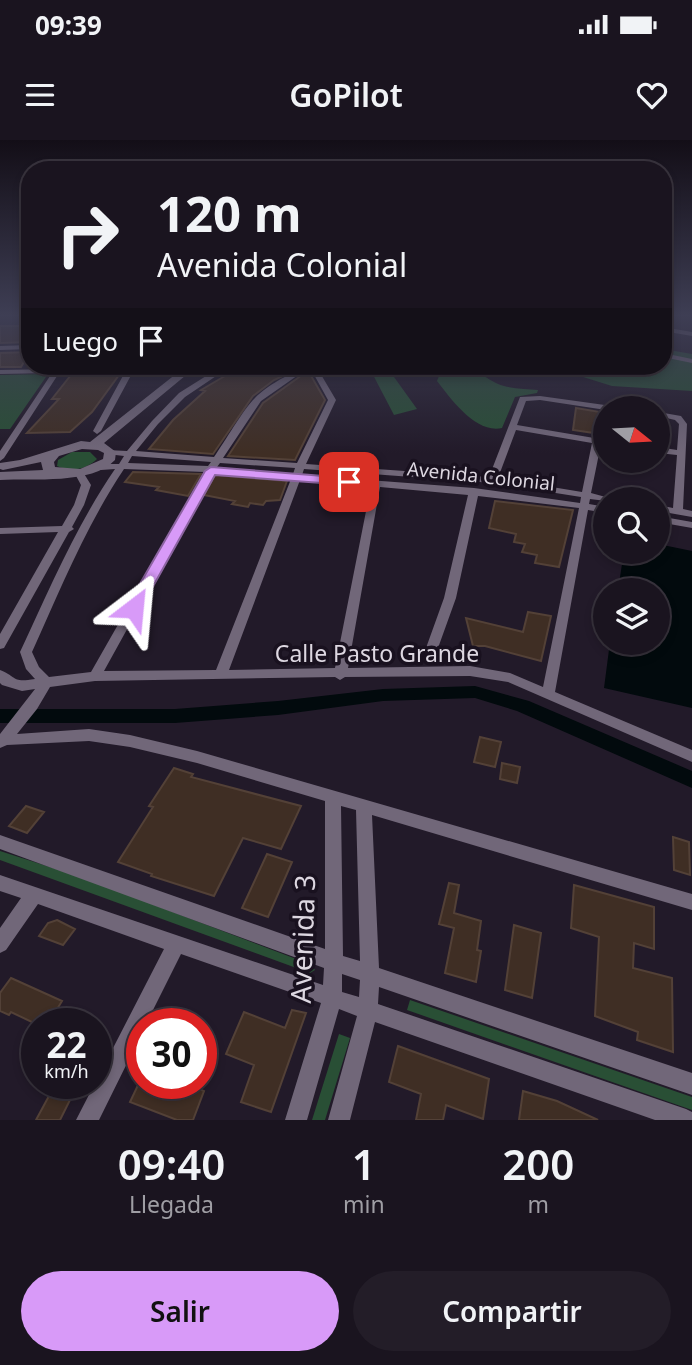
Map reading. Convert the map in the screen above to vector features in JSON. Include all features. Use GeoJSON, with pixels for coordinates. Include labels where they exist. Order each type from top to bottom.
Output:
{"type":"FeatureCollection","features":[{"type":"Feature","properties":{"kind":"main road"},"geometry":{"type":"LineString","coordinates":[[91,440],[167,375]]}},
{"type":"Feature","properties":{"kind":"main road"},"geometry":{"type":"LineString","coordinates":[[0,467],[22,464],[91,440],[180,375]]}},
{"type":"Feature","properties":{"kind":"main road"},"geometry":{"type":"LineString","coordinates":[[0,476],[80,474],[101,467],[110,460],[110,452],[91,440]]}},
{"type":"Feature","properties":{"kind":"main road"},"geometry":{"type":"LineString","coordinates":[[55,453],[47,462],[49,469],[59,474]]}},
{"type":"Feature","properties":{"kind":"street"},"geometry":{"type":"LineString","coordinates":[[0,372],[21,371]]}},
{"type":"Feature","properties":{"kind":"street"},"geometry":{"type":"LineString","coordinates":[[0,458],[13,432],[54,375]]}},
{"type":"Feature","properties":{"kind":"street"},"geometry":{"type":"LineString","coordinates":[[91,440],[126,375]]}},
{"type":"Feature","properties":{"kind":"street"},"geometry":{"type":"LineString","coordinates":[[6,737],[32,705],[46,682],[33,669],[26,652],[94,506],[127,454],[183,394],[213,375]]}},
{"type":"Feature","properties":{"kind":"street"},"geometry":{"type":"LineString","coordinates":[[95,676],[213,466],[258,399],[293,375]]}},
{"type":"Feature","properties":{"kind":"street"},"geometry":{"type":"LineString","coordinates":[[220,675],[298,472],[331,400],[317,375]]}},
{"type":"Feature","properties":{"kind":"street"},"geometry":{"type":"LineString","coordinates":[[493,480],[523,400],[593,406]]}},
{"type":"Feature","properties":{"kind":"street"},"geometry":{"type":"LineString","coordinates":[[670,418],[681,421],[678,511]]}},
{"type":"Feature","properties":{"kind":"street"},"geometry":{"type":"LineString","coordinates":[[512,427],[593,440]]}},
{"type":"Feature","properties":{"kind":"street","name":"Avenida Colonial"},"geometry":{"type":"LineString","coordinates":[[110,452],[213,466],[493,480],[593,503]]}},
{"type":"Feature","properties":{"kind":"street"},"geometry":{"type":"LineString","coordinates":[[670,452],[692,457]]}},
{"type":"Feature","properties":{"kind":"street","name":"Avenida Colonial"},"geometry":{"type":"LineString","coordinates":[[101,467],[213,466]]}},
{"type":"Feature","properties":{"kind":"street","name":"Avenida Colonial"},"geometry":{"type":"LineString","coordinates":[[298,472],[376,484],[593,500]]}},
{"type":"Feature","properties":{"kind":"street"},"geometry":{"type":"LineString","coordinates":[[548,694],[593,472]]}},
{"type":"Feature","properties":{"kind":"street"},"geometry":{"type":"LineString","coordinates":[[0,645],[79,505],[86,485],[80,474]]}},
{"type":"Feature","properties":{"kind":"street"},"geometry":{"type":"LineString","coordinates":[[428,488],[430,476]]}},
{"type":"Feature","properties":{"kind":"street"},"geometry":{"type":"LineString","coordinates":[[340,675],[376,484]]}},
{"type":"Feature","properties":{"kind":"street"},"geometry":{"type":"LineString","coordinates":[[432,648],[450,598],[474,491]]}},
{"type":"Feature","properties":{"kind":"street"},"geometry":{"type":"LineString","coordinates":[[670,510],[692,513]]}},
{"type":"Feature","properties":{"kind":"street"},"geometry":{"type":"LineString","coordinates":[[670,521],[692,525]]}},
{"type":"Feature","properties":{"kind":"street"},"geometry":{"type":"LineString","coordinates":[[0,531],[83,529]]}},
{"type":"Feature","properties":{"kind":"street","name":"Calle Pasto Grande"},"geometry":{"type":"LineString","coordinates":[[0,675],[7,682],[22,686],[95,676],[340,675],[470,671],[510,678],[692,756]]}},
{"type":"Feature","properties":{"kind":"street"},"geometry":{"type":"LineString","coordinates":[[6,737],[89,735],[130,741],[197,757],[692,902]]}},
{"type":"Feature","properties":{"kind":"street","name":"Avenida 3"},"geometry":{"type":"LineString","coordinates":[[296,1120],[332,999],[333,798]]}},
{"type":"Feature","properties":{"kind":"street"},"geometry":{"type":"LineString","coordinates":[[339,1120],[368,1011],[370,974],[364,807]]}},
{"type":"Feature","properties":{"kind":"street"},"geometry":{"type":"LineString","coordinates":[[0,842],[334,962],[692,1084]]}},
{"type":"Feature","properties":{"kind":"street"},"geometry":{"type":"LineString","coordinates":[[0,883],[686,1120]]}},
{"type":"Feature","properties":{"kind":"street"},"geometry":{"type":"LineString","coordinates":[[0,944],[34,895]]}},
{"type":"Feature","properties":{"kind":"street"},"geometry":{"type":"LineString","coordinates":[[87,1120],[177,943]]}},
{"type":"Feature","properties":{"kind":"green space"},"geometry":{"type":"Polygon","coordinates":[[[672,361],[692,361],[692,391],[612,386],[577,375],[672,375],[672,361]]]}},
{"type":"Feature","properties":{"kind":"green space"},"geometry":{"type":"Polygon","coordinates":[[[0,375],[47,375],[10,429],[0,429],[0,375]]]}},
{"type":"Feature","properties":{"kind":"green space"},"geometry":{"type":"Polygon","coordinates":[[[373,375],[393,375],[417,409],[394,415],[373,375]]]}},
{"type":"Feature","properties":{"kind":"green space"},"geometry":{"type":"Polygon","coordinates":[[[483,375],[504,386],[538,390],[537,393],[515,397],[502,428],[492,428],[483,426],[465,414],[437,381],[439,376],[483,375]]]}},
{"type":"Feature","properties":{"kind":"green space"},"geometry":{"type":"Polygon","coordinates":[[[72,452],[90,452],[97,459],[78,469],[57,466],[58,460],[72,452]]]}},
{"type":"Feature","properties":{"kind":"green space"},"geometry":{"type":"Polygon","coordinates":[[[0,851],[81,877],[312,965],[315,970],[310,973],[0,860],[0,851]]]}},
{"type":"Feature","properties":{"kind":"green space"},"geometry":{"type":"Polygon","coordinates":[[[410,1000],[692,1097],[692,1110],[407,1010],[410,1000]]]}},
{"type":"Feature","properties":{"kind":"green space"},"geometry":{"type":"Polygon","coordinates":[[[339,1034],[350,1038],[325,1120],[312,1120],[339,1034]]]}},
{"type":"Feature","properties":{"kind":"shaded area"},"geometry":{"type":"Polygon","coordinates":[[[670,546],[692,551],[692,708],[604,688],[608,655],[670,655],[670,578],[620,578],[622,564],[670,564],[670,546]]]}},
{"type":"Feature","properties":{"kind":"building"},"geometry":{"type":"Polygon","coordinates":[[[0,361],[21,361],[21,367],[0,367],[0,361]]]}},
{"type":"Feature","properties":{"kind":"building"},"geometry":{"type":"Polygon","coordinates":[[[71,375],[119,375],[92,412],[70,432],[27,433],[59,399],[52,399],[71,375]]]}},
{"type":"Feature","properties":{"kind":"building"},"geometry":{"type":"Polygon","coordinates":[[[227,375],[285,375],[253,396],[213,454],[149,449],[173,420],[205,391],[201,390],[227,375]]]}},
{"type":"Feature","properties":{"kind":"building"},"geometry":{"type":"Polygon","coordinates":[[[302,375],[311,375],[325,400],[295,460],[228,456],[263,403],[302,375]]]}},
{"type":"Feature","properties":{"kind":"building"},"geometry":{"type":"Polygon","coordinates":[[[576,408],[593,411],[593,433],[573,430],[576,408]]]}},
{"type":"Feature","properties":{"kind":"building"},"geometry":{"type":"Polygon","coordinates":[[[133,472],[201,474],[188,496],[156,490],[159,487],[125,482],[133,472]]]}},
{"type":"Feature","properties":{"kind":"building"},"geometry":{"type":"Polygon","coordinates":[[[215,475],[287,481],[280,500],[266,501],[263,505],[250,503],[248,507],[232,504],[235,501],[204,495],[215,475]]]}},
{"type":"Feature","properties":{"kind":"building"},"geometry":{"type":"Polygon","coordinates":[[[495,501],[573,510],[559,567],[535,563],[537,555],[522,552],[525,544],[514,542],[516,534],[489,528],[495,501]]]}},
{"type":"Feature","properties":{"kind":"building"},"geometry":{"type":"Polygon","coordinates":[[[528,612],[551,616],[541,661],[485,646],[473,646],[466,618],[523,632],[528,612]]]}},
{"type":"Feature","properties":{"kind":"building"},"geometry":{"type":"Polygon","coordinates":[[[480,737],[501,742],[495,767],[474,762],[480,737]]]}},
{"type":"Feature","properties":{"kind":"building"},"geometry":{"type":"Polygon","coordinates":[[[502,763],[520,767],[517,783],[500,779],[502,763]]]}},
{"type":"Feature","properties":{"kind":"building"},"geometry":{"type":"Polygon","coordinates":[[[174,768],[193,774],[191,777],[301,806],[281,849],[243,838],[214,896],[151,876],[152,874],[118,862],[174,768]]]}},
{"type":"Feature","properties":{"kind":"building"},"geometry":{"type":"Polygon","coordinates":[[[26,806],[44,812],[27,833],[9,826],[26,806]]]}},
{"type":"Feature","properties":{"kind":"building"},"geometry":{"type":"Polygon","coordinates":[[[673,837],[689,842],[690,875],[674,870],[673,837]]]}},
{"type":"Feature","properties":{"kind":"building"},"geometry":{"type":"Polygon","coordinates":[[[267,854],[292,862],[268,917],[242,908],[267,854]]]}},
{"type":"Feature","properties":{"kind":"building"},"geometry":{"type":"Polygon","coordinates":[[[449,883],[459,885],[454,913],[481,921],[477,950],[481,951],[476,982],[445,973],[454,928],[439,924],[449,883]]]}},
{"type":"Feature","properties":{"kind":"building"},"geometry":{"type":"Polygon","coordinates":[[[574,885],[654,907],[654,949],[634,943],[633,968],[672,978],[673,1052],[637,1040],[638,1032],[595,1016],[599,937],[571,928],[574,885]]]}},
{"type":"Feature","properties":{"kind":"building"},"geometry":{"type":"Polygon","coordinates":[[[57,920],[75,929],[63,945],[39,936],[48,923],[57,920]]]}},
{"type":"Feature","properties":{"kind":"building"},"geometry":{"type":"Polygon","coordinates":[[[514,925],[541,933],[532,998],[505,990],[514,925]]]}},
{"type":"Feature","properties":{"kind":"building"},"geometry":{"type":"Polygon","coordinates":[[[11,978],[62,1001],[58,1008],[21,1008],[21,1017],[0,1011],[0,993],[11,978]]]}},
{"type":"Feature","properties":{"kind":"building"},"geometry":{"type":"Polygon","coordinates":[[[292,1010],[306,1013],[271,1112],[241,1102],[254,1065],[226,1054],[244,1012],[285,1028],[292,1010]]]}},
{"type":"Feature","properties":{"kind":"building"},"geometry":{"type":"Polygon","coordinates":[[[398,1046],[489,1079],[483,1119],[446,1105],[443,1120],[416,1120],[421,1094],[389,1082],[398,1046]]]}},
{"type":"Feature","properties":{"kind":"building"},"geometry":{"type":"Polygon","coordinates":[[[523,1091],[557,1101],[598,1120],[519,1120],[523,1091]]]}},
{"type":"Feature","properties":{"kind":"building"},"geometry":{"type":"Polygon","coordinates":[[[47,1099],[70,1099],[60,1120],[36,1120],[47,1099]]]}},
{"type":"Feature","properties":{"kind":"building"},"geometry":{"type":"Polygon","coordinates":[[[131,1099],[201,1099],[193,1120],[177,1120],[130,1102],[131,1099]]]}},
{"type":"Feature","properties":{"kind":"waterway"},"geometry":{"type":"LineString","coordinates":[[0,716],[175,716],[278,708],[383,695],[475,692],[523,706],[692,780]]}},
{"type":"Feature","properties":{"kind":"route"},"geometry":{"type":"LineString","coordinates":[[134,608],[211,471],[349,482]]}}]}
